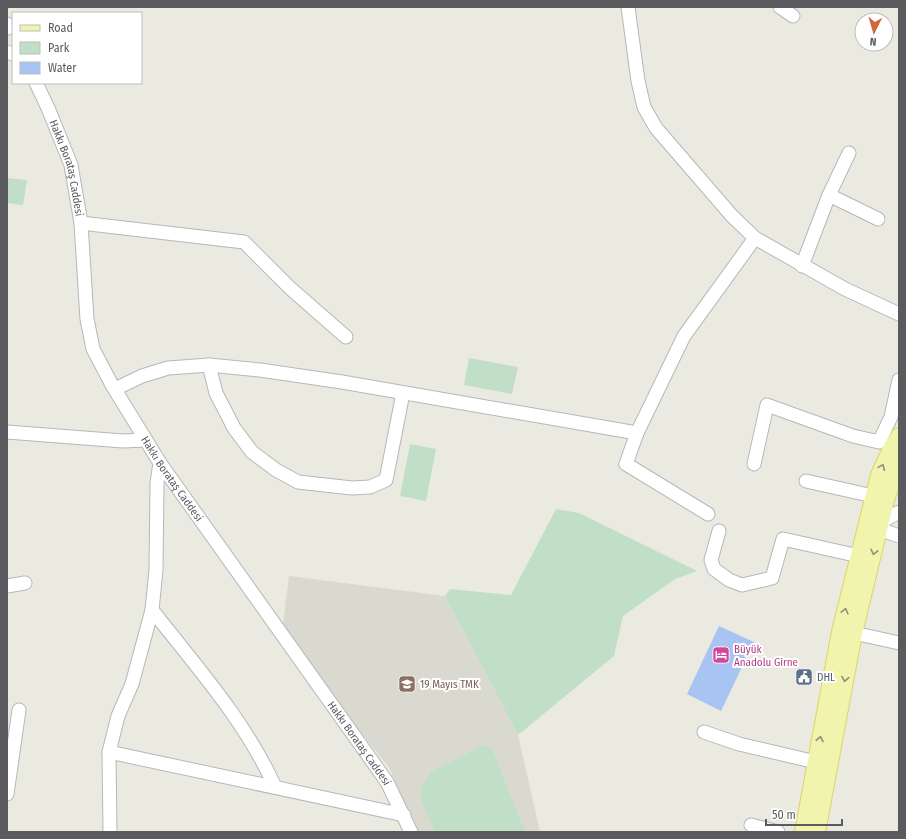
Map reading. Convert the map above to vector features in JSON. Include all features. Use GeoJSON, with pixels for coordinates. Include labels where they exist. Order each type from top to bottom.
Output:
{"type":"FeatureCollection","features":[{"type":"Feature","properties":{"kind":"main road"},"geometry":{"type":"LineString","coordinates":[[803,832],[840,632],[879,475],[899,436]]}},
{"type":"Feature","properties":{"kind":"main road"},"geometry":{"type":"LineString","coordinates":[[817,832],[854,633],[891,481],[899,461]]}},
{"type":"Feature","properties":{"kind":"street"},"geometry":{"type":"LineString","coordinates":[[628,7],[638,81],[644,106],[656,128],[732,216],[755,238],[802,266],[899,314]]}},
{"type":"Feature","properties":{"kind":"street"},"geometry":{"type":"LineString","coordinates":[[780,7],[793,16]]}},
{"type":"Feature","properties":{"kind":"street","name":"Hakkı Borataş Caddesi"},"geometry":{"type":"LineString","coordinates":[[36,84],[71,165],[82,223],[88,326],[93,349],[114,389],[160,463],[387,782],[411,832]]}},
{"type":"Feature","properties":{"kind":"street"},"geometry":{"type":"LineString","coordinates":[[802,266],[829,195],[850,153]]}},
{"type":"Feature","properties":{"kind":"street"},"geometry":{"type":"LineString","coordinates":[[829,195],[878,219]]}},
{"type":"Feature","properties":{"kind":"street"},"geometry":{"type":"LineString","coordinates":[[82,223],[244,242],[290,288],[346,337]]}},
{"type":"Feature","properties":{"kind":"street"},"geometry":{"type":"LineString","coordinates":[[708,514],[626,464],[637,433],[684,336],[755,238]]}},
{"type":"Feature","properties":{"kind":"street"},"geometry":{"type":"LineString","coordinates":[[114,389],[142,376],[168,368],[209,365],[260,370],[637,433]]}},
{"type":"Feature","properties":{"kind":"street"},"geometry":{"type":"LineString","coordinates":[[209,365],[216,393],[234,428],[252,452],[276,470],[298,482],[352,488],[370,487],[386,480],[403,393]]}},
{"type":"Feature","properties":{"kind":"street"},"geometry":{"type":"LineString","coordinates":[[754,464],[767,405],[853,436],[879,442],[890,417],[899,380]]}},
{"type":"Feature","properties":{"kind":"street"},"geometry":{"type":"LineString","coordinates":[[7,432],[123,441],[146,440]]}},
{"type":"Feature","properties":{"kind":"street"},"geometry":{"type":"LineString","coordinates":[[110,832],[109,752],[118,716],[132,684],[152,610],[156,570],[157,483],[160,463]]}},
{"type":"Feature","properties":{"kind":"street"},"geometry":{"type":"LineString","coordinates":[[806,481],[873,496]]}},
{"type":"Feature","properties":{"kind":"street"},"geometry":{"type":"LineString","coordinates":[[899,512],[880,526],[899,536]]}},
{"type":"Feature","properties":{"kind":"street"},"geometry":{"type":"LineString","coordinates":[[719,531],[711,560],[714,569],[729,580],[742,585],[764,582],[772,578],[783,539],[859,556]]}},
{"type":"Feature","properties":{"kind":"street"},"geometry":{"type":"LineString","coordinates":[[7,586],[25,583]]}},
{"type":"Feature","properties":{"kind":"street"},"geometry":{"type":"LineString","coordinates":[[152,610],[215,690],[263,761],[275,787]]}},
{"type":"Feature","properties":{"kind":"street"},"geometry":{"type":"LineString","coordinates":[[854,633],[899,643]]}},
{"type":"Feature","properties":{"kind":"street"},"geometry":{"type":"LineString","coordinates":[[7,794],[19,710]]}},
{"type":"Feature","properties":{"kind":"street"},"geometry":{"type":"LineString","coordinates":[[704,732],[739,744],[816,762]]}},
{"type":"Feature","properties":{"kind":"street"},"geometry":{"type":"LineString","coordinates":[[109,752],[404,815]]}},
{"type":"Feature","properties":{"kind":"street"},"geometry":{"type":"LineString","coordinates":[[751,825],[778,832]]}},
{"type":"Feature","properties":{"kind":"shaded area","name":"19 Mayıs TMK"},"geometry":{"type":"Polygon","coordinates":[[[289,576],[445,596],[518,735],[540,832],[417,832],[390,769],[282,633],[289,576]]]}},
{"type":"Feature","properties":{"kind":"green space"},"geometry":{"type":"Polygon","coordinates":[[[7,178],[27,180],[23,205],[7,203],[7,178]]]}},
{"type":"Feature","properties":{"kind":"green space"},"geometry":{"type":"Polygon","coordinates":[[[469,358],[518,367],[512,394],[464,385],[469,358]]]}},
{"type":"Feature","properties":{"kind":"green space"},"geometry":{"type":"Polygon","coordinates":[[[410,444],[436,449],[426,501],[400,496],[410,444]]]}},
{"type":"Feature","properties":{"kind":"green space"},"geometry":{"type":"Polygon","coordinates":[[[556,509],[579,513],[697,571],[675,579],[623,616],[614,656],[518,735],[445,596],[450,589],[511,595],[556,509]]]}},
{"type":"Feature","properties":{"kind":"green space"},"geometry":{"type":"Polygon","coordinates":[[[484,745],[491,747],[525,832],[435,832],[421,800],[422,787],[431,772],[484,745]]]}},
{"type":"Feature","properties":{"kind":"water"},"geometry":{"type":"Polygon","coordinates":[[[719,626],[754,642],[721,711],[687,694],[719,626]]]}},
{"type":"Feature","properties":{"kind":"place","name":"Büyük Anadolu Girne"},"geometry":{"type":"Point","coordinates":[721,655]}},
{"type":"Feature","properties":{"kind":"place","name":"DHL"},"geometry":{"type":"Point","coordinates":[804,677]}},
{"type":"Feature","properties":{"kind":"place","name":"19 Mayıs TMK"},"geometry":{"type":"Point","coordinates":[407,684]}}]}
